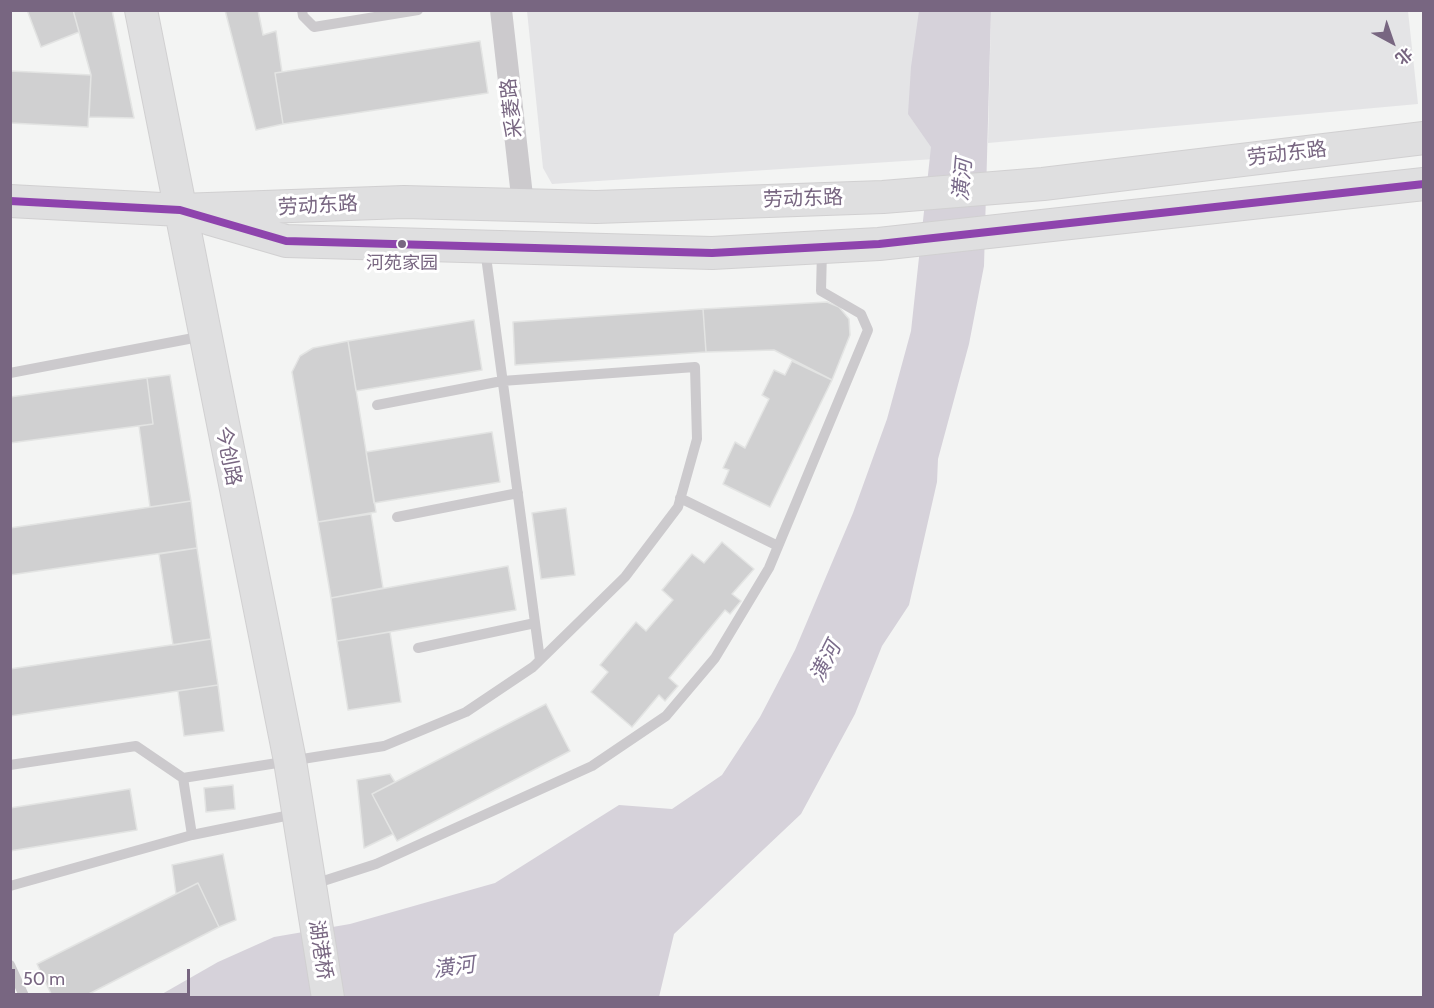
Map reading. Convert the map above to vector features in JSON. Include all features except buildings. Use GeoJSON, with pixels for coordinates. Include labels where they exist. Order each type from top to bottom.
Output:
{"type":"FeatureCollection","features":[{"type":"Feature","properties":{"kind":"main road","name":"今创路"},"geometry":{"type":"LineString","coordinates":[[141,10],[290,760],[311,894]]}},
{"type":"Feature","properties":{"kind":"main road","name":"劳动东路"},"geometry":{"type":"LineString","coordinates":[[10,201],[180,210],[404,202],[596,207],[884,196],[1002,187],[1424,138]]}},
{"type":"Feature","properties":{"kind":"main road","name":"劳动东路"},"geometry":{"type":"LineString","coordinates":[[180,210],[286,241],[712,253],[879,244],[1424,184]]}},
{"type":"Feature","properties":{"kind":"main road","name":"湖港桥"},"geometry":{"type":"LineString","coordinates":[[311,894],[328,998]]}},
{"type":"Feature","properties":{"kind":"street","name":"采菱路"},"geometry":{"type":"LineString","coordinates":[[501,10],[523,205]]}},
{"type":"Feature","properties":{"kind":"lane"},"geometry":{"type":"LineString","coordinates":[[302,10],[303,16],[314,27],[418,10]]}},
{"type":"Feature","properties":{"kind":"lane"},"geometry":{"type":"LineString","coordinates":[[484,246],[540,660]]}},
{"type":"Feature","properties":{"kind":"lane"},"geometry":{"type":"LineString","coordinates":[[311,894],[592,766],[666,716],[715,658],[769,568],[868,330],[861,314],[820,291],[822,247]]}},
{"type":"Feature","properties":{"kind":"lane"},"geometry":{"type":"LineString","coordinates":[[10,373],[204,336]]}},
{"type":"Feature","properties":{"kind":"lane"},"geometry":{"type":"LineString","coordinates":[[10,765],[136,746],[183,778],[384,746],[466,712],[540,660],[625,577],[678,507],[697,439],[695,367],[502,381],[377,405]]}},
{"type":"Feature","properties":{"kind":"lane"},"geometry":{"type":"LineString","coordinates":[[397,517],[518,493]]}},
{"type":"Feature","properties":{"kind":"lane"},"geometry":{"type":"LineString","coordinates":[[680,498],[778,546]]}},
{"type":"Feature","properties":{"kind":"lane"},"geometry":{"type":"LineString","coordinates":[[418,648],[535,623]]}},
{"type":"Feature","properties":{"kind":"lane"},"geometry":{"type":"LineString","coordinates":[[183,778],[192,835]]}},
{"type":"Feature","properties":{"kind":"lane"},"geometry":{"type":"LineString","coordinates":[[10,886],[192,835],[298,814]]}},
{"type":"Feature","properties":{"kind":"lane"},"geometry":{"type":"LineString","coordinates":[[10,965],[25,998]]}},
{"type":"Feature","properties":{"kind":"shaded area"},"geometry":{"type":"Polygon","coordinates":[[[527,11],[949,11],[950,158],[552,184],[543,168],[527,11]]]}},
{"type":"Feature","properties":{"kind":"shaded area"},"geometry":{"type":"Polygon","coordinates":[[[991,11],[1408,11],[1418,104],[988,143],[991,11]]]}},
{"type":"Feature","properties":{"kind":"water","name":"潢河"},"geometry":{"type":"Polygon","coordinates":[[[919,11],[991,11],[984,266],[969,344],[938,459],[937,482],[909,605],[882,646],[855,714],[801,814],[674,934],[659,997],[155,998],[218,962],[274,937],[350,924],[495,883],[619,805],[672,809],[722,775],[760,717],[795,650],[853,513],[887,419],[911,331],[931,147],[908,114],[911,67],[919,11]]]}},
{"type":"Feature","properties":{"kind":"transit line"},"geometry":{"type":"LineString","coordinates":[[10,201],[180,210],[286,241],[712,253],[879,244],[1424,184]]}},
{"type":"Feature","properties":{"kind":"place","name":"河苑家园"},"geometry":{"type":"Point","coordinates":[402,244]}}]}
